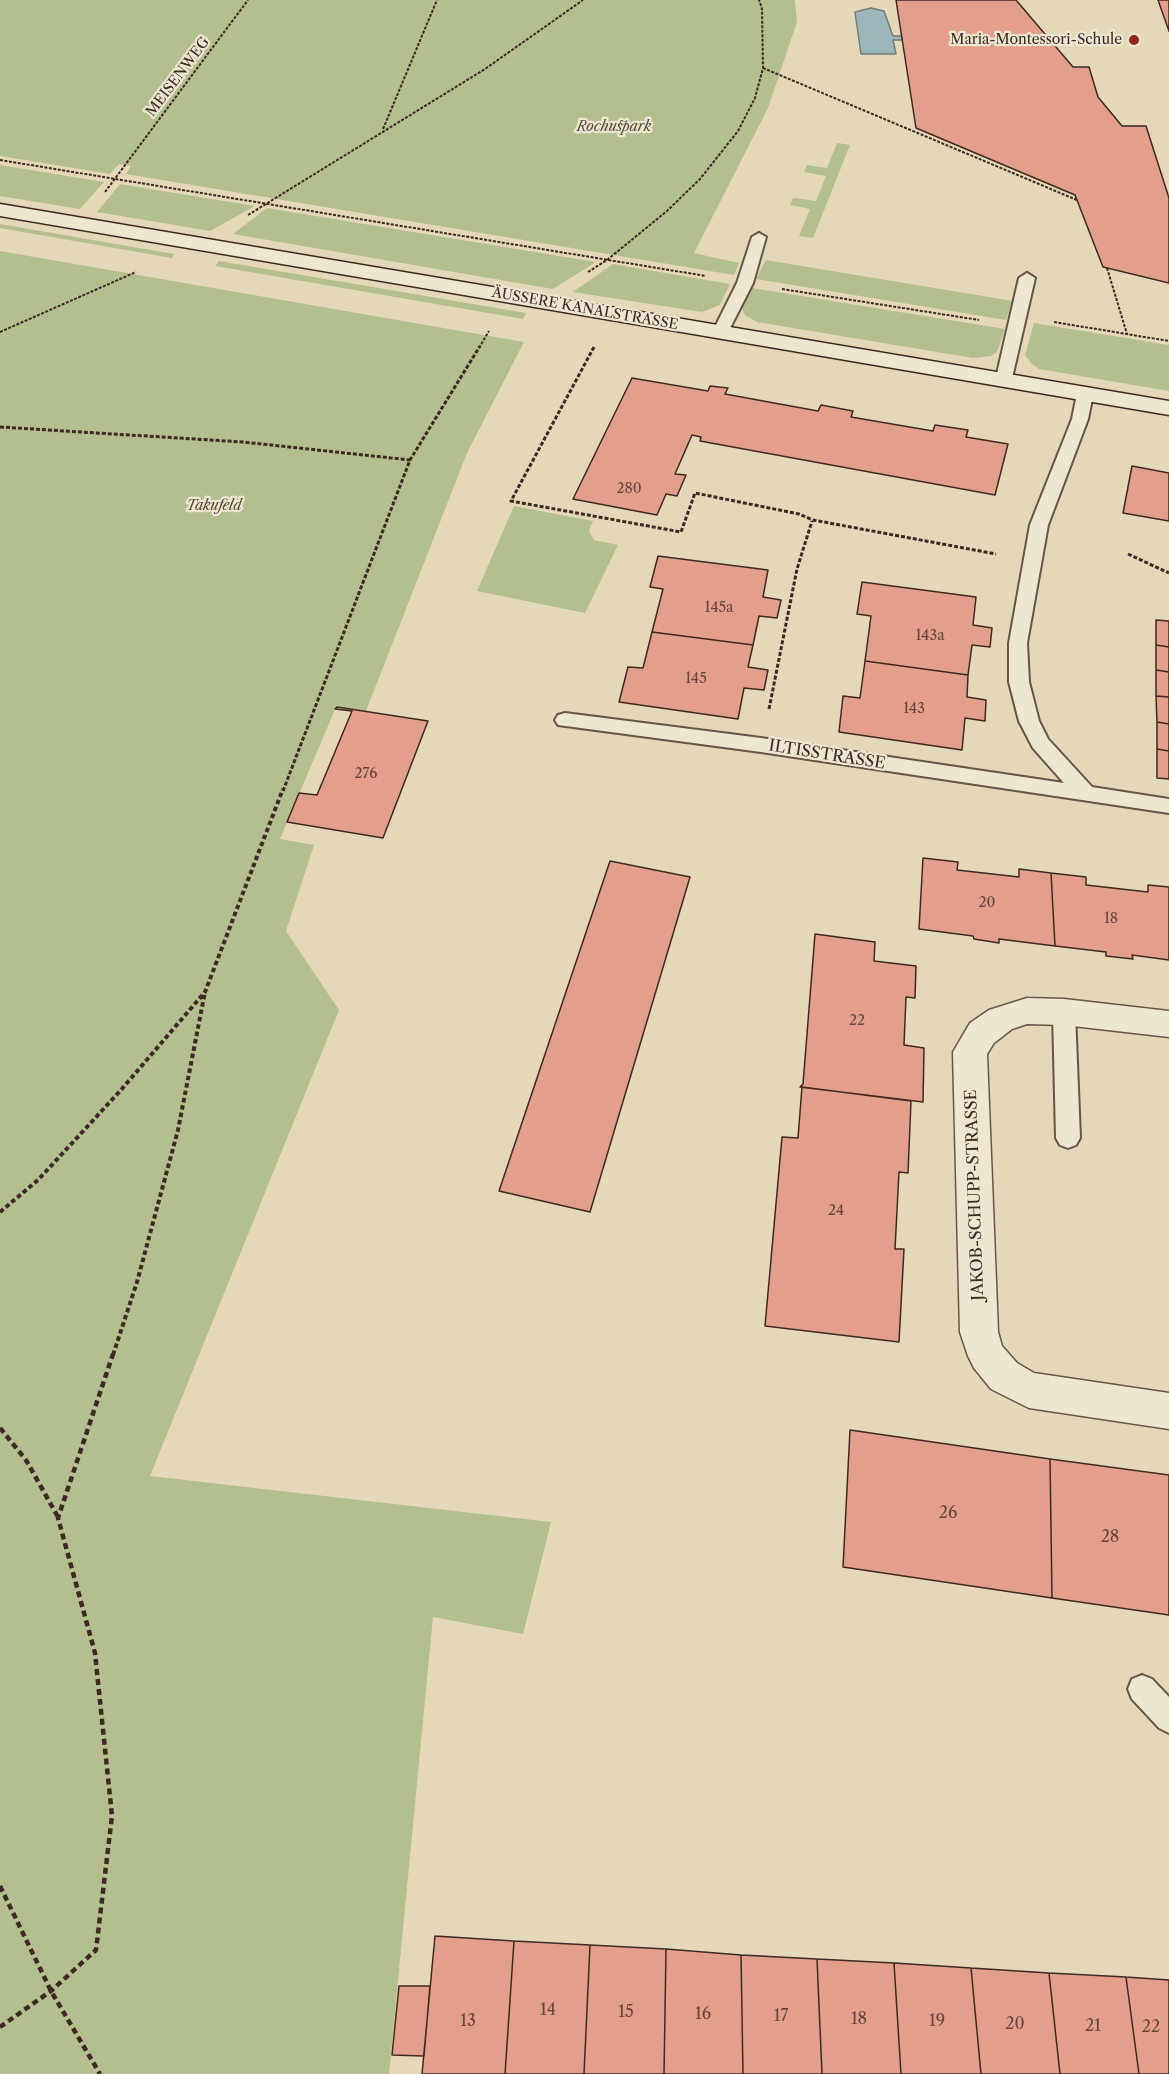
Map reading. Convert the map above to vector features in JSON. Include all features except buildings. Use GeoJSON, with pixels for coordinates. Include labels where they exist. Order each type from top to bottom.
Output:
{"type":"FeatureCollection","features":[{"type":"Feature","properties":{"kind":"main road","name":"ÄUSSERE KANALSTRASSE"},"geometry":{"type":"LineString","coordinates":[[0,210],[720,333],[1004,378],[1169,408]]}},
{"type":"Feature","properties":{"kind":"main road","name":"JAKOB-SCHUPP-STRASSE"},"geometry":{"type":"LineString","coordinates":[[1169,1024],[1064,1012],[1027,1011],[1001,1020],[982,1033],[970,1052],[979,1332],[987,1356],[1004,1376],[1029,1390],[1169,1411]]}},
{"type":"Feature","properties":{"kind":"lane"},"geometry":{"type":"LineString","coordinates":[[720,333],[745,283],[759,237]]}},
{"type":"Feature","properties":{"kind":"lane"},"geometry":{"type":"LineString","coordinates":[[1004,378],[1027,278]]}},
{"type":"Feature","properties":{"kind":"lane"},"geometry":{"type":"LineString","coordinates":[[1085,394],[1080,419],[1040,525],[1018,643],[1019,682],[1029,721],[1040,743],[1056,763],[1088,795]]}},
{"type":"Feature","properties":{"kind":"lane","name":"ILTISSTRASSE"},"geometry":{"type":"LineString","coordinates":[[565,720],[761,745],[1169,806]]}},
{"type":"Feature","properties":{"kind":"lane"},"geometry":{"type":"LineString","coordinates":[[1064,1012],[1068,1138]]}},
{"type":"Feature","properties":{"kind":"lane"},"geometry":{"type":"LineString","coordinates":[[1142,1689],[1169,1718]]}},
{"type":"Feature","properties":{"kind":"path","name":"MEISENWEG"},"geometry":{"type":"LineString","coordinates":[[125,165],[248,0]]}},
{"type":"Feature","properties":{"kind":"path"},"geometry":{"type":"LineString","coordinates":[[383,130],[437,0]]}},
{"type":"Feature","properties":{"kind":"path"},"geometry":{"type":"LineString","coordinates":[[207,245],[264,204],[485,69],[583,0]]}},
{"type":"Feature","properties":{"kind":"path"},"geometry":{"type":"LineString","coordinates":[[558,304],[568,290],[667,211],[700,179],[738,131],[755,98],[763,68],[762,9],[759,0]]}},
{"type":"Feature","properties":{"kind":"path"},"geometry":{"type":"LineString","coordinates":[[763,68],[1077,201]]}},
{"type":"Feature","properties":{"kind":"path"},"geometry":{"type":"LineString","coordinates":[[0,160],[1000,324],[1034,319],[1169,341]]}},
{"type":"Feature","properties":{"kind":"path"},"geometry":{"type":"LineString","coordinates":[[0,332],[145,268]]}},
{"type":"Feature","properties":{"kind":"path"},"geometry":{"type":"LineString","coordinates":[[1107,268],[1127,334]]}},
{"type":"Feature","properties":{"kind":"path"},"geometry":{"type":"LineString","coordinates":[[58,1518],[137,1282],[178,1130],[205,992],[410,460],[494,323]]}},
{"type":"Feature","properties":{"kind":"path"},"geometry":{"type":"LineString","coordinates":[[597,341],[511,501],[681,532],[695,493],[800,513],[813,520],[1034,561]]}},
{"type":"Feature","properties":{"kind":"path"},"geometry":{"type":"LineString","coordinates":[[0,427],[243,442],[410,460]]}},
{"type":"Feature","properties":{"kind":"path"},"geometry":{"type":"LineString","coordinates":[[761,745],[797,569],[813,520]]}},
{"type":"Feature","properties":{"kind":"path"},"geometry":{"type":"LineString","coordinates":[[1128,554],[1169,573]]}},
{"type":"Feature","properties":{"kind":"path"},"geometry":{"type":"LineString","coordinates":[[0,1212],[38,1180],[121,1090],[205,992]]}},
{"type":"Feature","properties":{"kind":"path"},"geometry":{"type":"LineString","coordinates":[[0,1428],[26,1460],[58,1518],[95,1653],[112,1816],[96,1950],[51,1991],[0,2027]]}},
{"type":"Feature","properties":{"kind":"path"},"geometry":{"type":"LineString","coordinates":[[0,1886],[51,1991],[100,2074]]}},
{"type":"Feature","properties":{"kind":"green space","name":"Rochuspark"},"geometry":{"type":"Polygon","coordinates":[[[0,0],[795,0],[797,22],[768,108],[694,253],[739,263],[734,275],[126,174],[131,166],[119,164],[110,174],[0,156],[0,0]]]}},
{"type":"Feature","properties":{"kind":"green space"},"geometry":{"type":"Polygon","coordinates":[[[837,143],[850,145],[813,238],[799,236],[810,209],[790,205],[793,198],[816,201],[826,176],[804,172],[807,165],[827,168],[837,143]]]}},
{"type":"Feature","properties":{"kind":"green space"},"geometry":{"type":"Polygon","coordinates":[[[0,165],[104,182],[80,209],[0,196],[0,165]]]}},
{"type":"Feature","properties":{"kind":"green space"},"geometry":{"type":"Polygon","coordinates":[[[120,184],[255,206],[210,231],[97,212],[120,184]]]}},
{"type":"Feature","properties":{"kind":"green space"},"geometry":{"type":"Polygon","coordinates":[[[267,208],[596,262],[553,289],[233,234],[267,208]]]}},
{"type":"Feature","properties":{"kind":"green space"},"geometry":{"type":"Polygon","coordinates":[[[0,224],[174,254],[172,258],[0,228],[0,224]]]}},
{"type":"Feature","properties":{"kind":"green space","name":"Takufeld"},"geometry":{"type":"Polygon","coordinates":[[[0,251],[524,342],[467,453],[366,711],[336,707],[280,839],[314,845],[286,931],[339,1010],[150,1476],[551,1522],[523,1634],[433,1617],[389,2074],[0,2074],[0,251]]]}},
{"type":"Feature","properties":{"kind":"green space"},"geometry":{"type":"Polygon","coordinates":[[[766,260],[1013,301],[1006,320],[756,279],[766,260]]]}},
{"type":"Feature","properties":{"kind":"green space"},"geometry":{"type":"Polygon","coordinates":[[[219,261],[526,313],[523,319],[215,266],[219,261]]]}},
{"type":"Feature","properties":{"kind":"green space"},"geometry":{"type":"Polygon","coordinates":[[[613,264],[730,284],[720,305],[702,312],[573,292],[613,264]]]}},
{"type":"Feature","properties":{"kind":"green space"},"geometry":{"type":"Polygon","coordinates":[[[752,288],[1005,329],[997,352],[991,356],[973,358],[757,322],[745,315],[742,308],[752,288]]]}},
{"type":"Feature","properties":{"kind":"green space"},"geometry":{"type":"Polygon","coordinates":[[[1034,323],[1169,345],[1169,391],[1039,369],[1025,355],[1034,323]]]}},
{"type":"Feature","properties":{"kind":"green space"},"geometry":{"type":"Polygon","coordinates":[[[514,506],[593,521],[589,531],[594,540],[618,545],[585,613],[477,591],[514,506]]]}},
{"type":"Feature","properties":{"kind":"water"},"geometry":{"type":"Polygon","coordinates":[[[871,8],[884,11],[893,36],[902,36],[902,40],[893,40],[896,54],[861,54],[855,12],[871,8]]]}},
{"type":"Feature","properties":{"kind":"place","name":"Maria-Montessori-Schule"},"geometry":{"type":"Point","coordinates":[1134,40]}}]}
